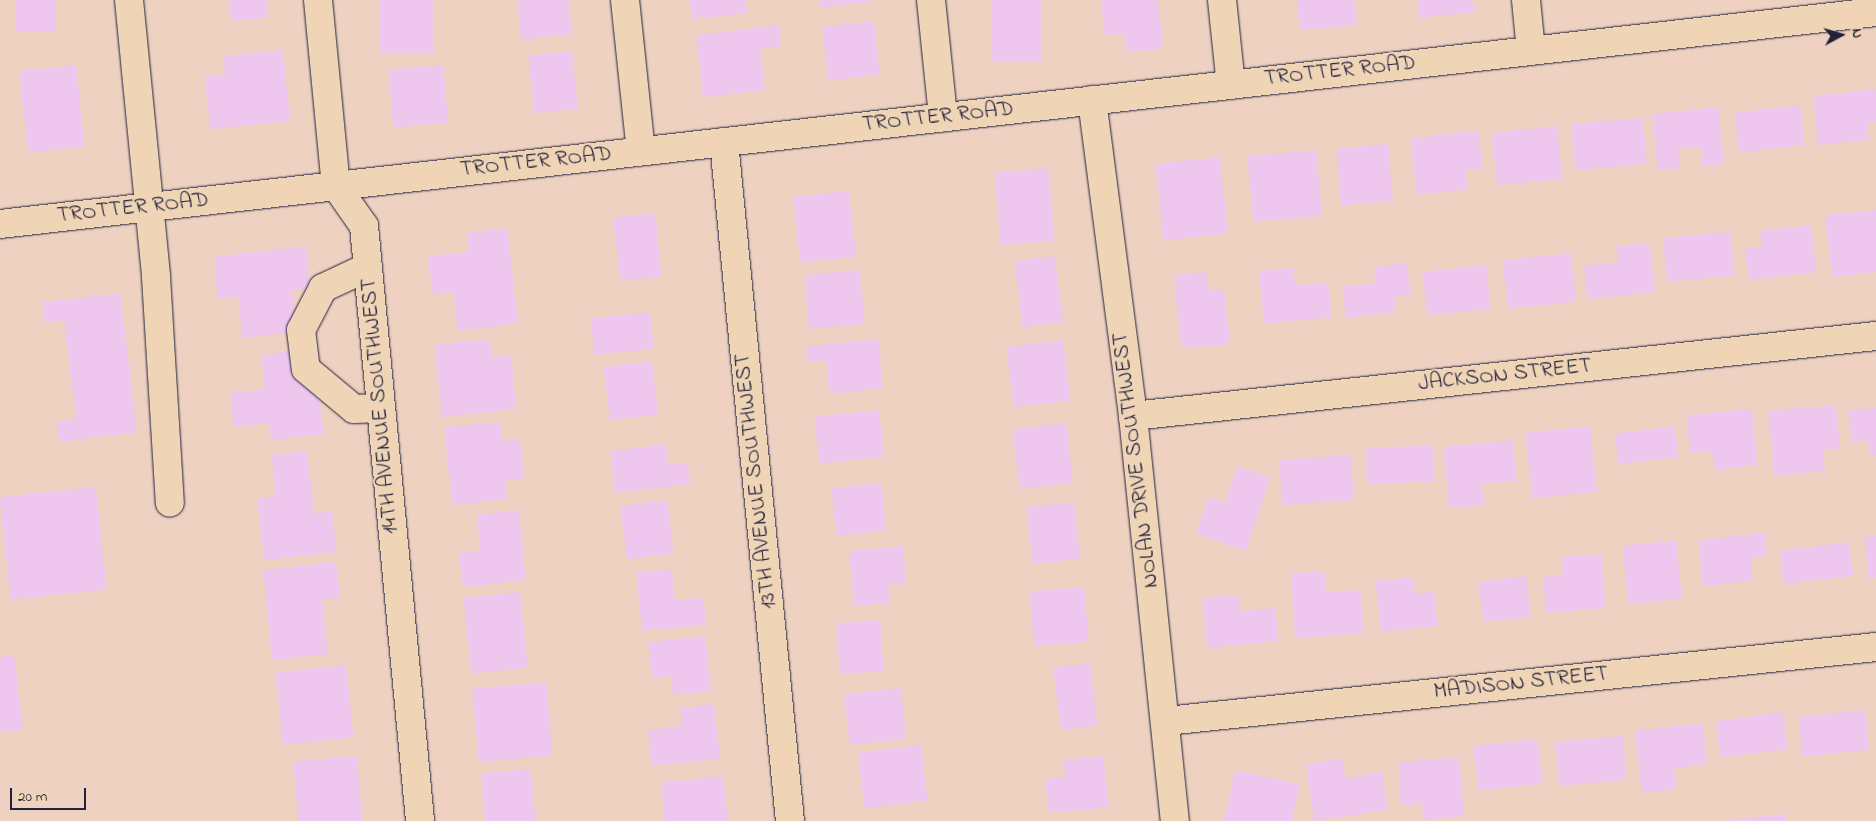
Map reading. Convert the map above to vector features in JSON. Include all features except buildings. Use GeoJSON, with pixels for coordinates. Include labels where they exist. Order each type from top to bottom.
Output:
{"type":"FeatureCollection","features":[{"type":"Feature","properties":{"kind":"street"},"geometry":{"type":"LineString","coordinates":[[130,0],[150,207],[170,503]]}},
{"type":"Feature","properties":{"kind":"street","name":"14TH AVENUE SOUTHWEST"},"geometry":{"type":"LineString","coordinates":[[318,0],[336,186],[364,226],[420,821]]}},
{"type":"Feature","properties":{"kind":"street"},"geometry":{"type":"LineString","coordinates":[[626,0],[640,151]]}},
{"type":"Feature","properties":{"kind":"street"},"geometry":{"type":"LineString","coordinates":[[931,0],[943,117]]}},
{"type":"Feature","properties":{"kind":"street"},"geometry":{"type":"LineString","coordinates":[[1222,0],[1231,85]]}},
{"type":"Feature","properties":{"kind":"street"},"geometry":{"type":"LineString","coordinates":[[1526,0],[1530,51]]}},
{"type":"Feature","properties":{"kind":"street","name":"TROTTER ROAD"},"geometry":{"type":"LineString","coordinates":[[0,224],[1530,51],[1873,8]]}},
{"type":"Feature","properties":{"kind":"street","name":"NOLAN DRIVE SOUTHWEST"},"geometry":{"type":"LineString","coordinates":[[1092,100],[1133,416],[1175,821]]}},
{"type":"Feature","properties":{"kind":"street","name":"13TH AVENUE SOUTHWEST"},"geometry":{"type":"LineString","coordinates":[[724,142],[790,821]]}},
{"type":"Feature","properties":{"kind":"street"},"geometry":{"type":"LineString","coordinates":[[368,266],[323,288],[301,330],[306,369],[326,389],[354,410],[381,408]]}},
{"type":"Feature","properties":{"kind":"street","name":"JACKSON STREET"},"geometry":{"type":"LineString","coordinates":[[1133,416],[1876,336]]}},
{"type":"Feature","properties":{"kind":"street","name":"MADISON STREET"},"geometry":{"type":"LineString","coordinates":[[1166,721],[1876,646]]}}]}
